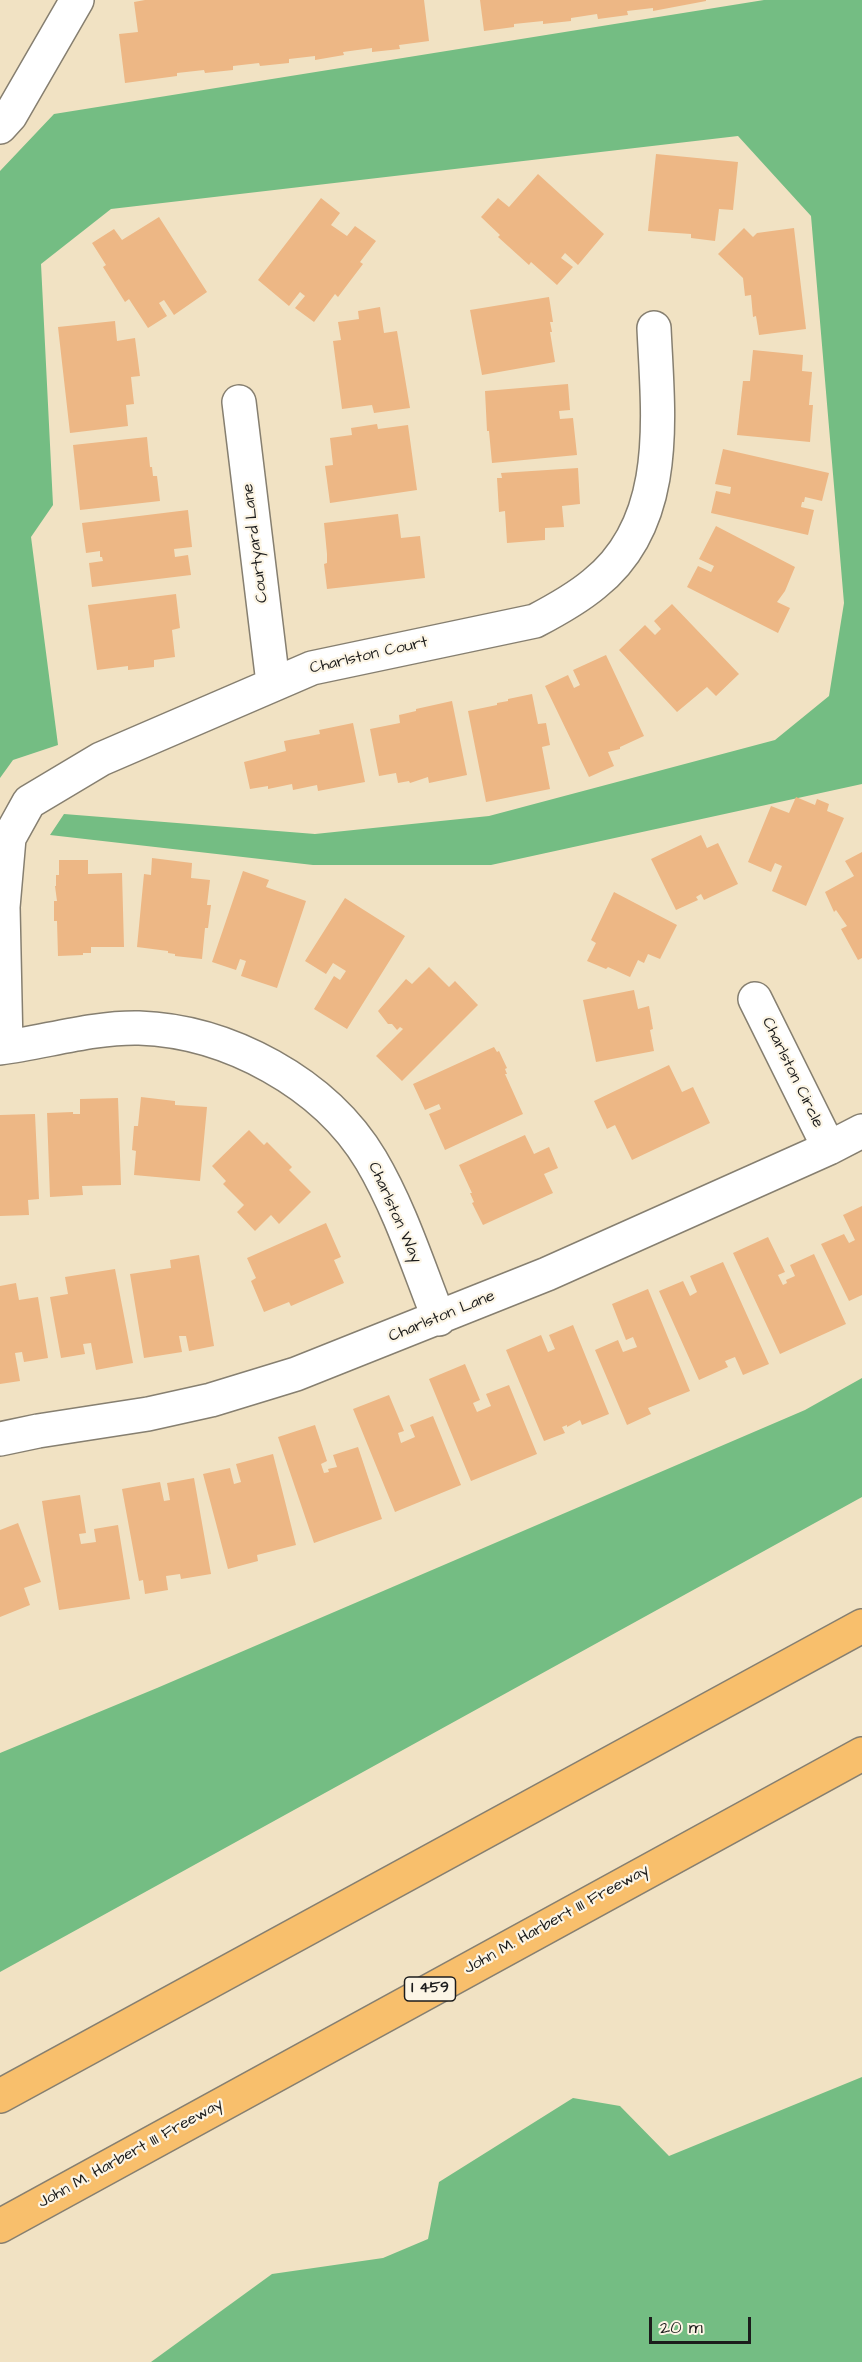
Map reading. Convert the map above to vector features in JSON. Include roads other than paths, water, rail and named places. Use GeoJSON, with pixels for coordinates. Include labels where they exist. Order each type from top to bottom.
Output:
{"type":"FeatureCollection","features":[{"type":"Feature","properties":{"kind":"highway"},"geometry":{"type":"LineString","coordinates":[[0,2096],[862,1626]]}},
{"type":"Feature","properties":{"kind":"highway","name":"John M. Harbert III Freeway"},"geometry":{"type":"LineString","coordinates":[[0,2226],[862,1754]]}},
{"type":"Feature","properties":{"kind":"street"},"geometry":{"type":"LineString","coordinates":[[0,127],[10,116],[77,0]]}},
{"type":"Feature","properties":{"kind":"street","name":"Charlston Court"},"geometry":{"type":"LineString","coordinates":[[3,1048],[3,907],[9,838],[29,802],[101,759],[273,683],[312,668],[535,621],[568,603],[596,583],[632,540],[648,504],[655,471],[658,424],[654,328]]}},
{"type":"Feature","properties":{"kind":"street","name":"Courtyard Lane"},"geometry":{"type":"LineString","coordinates":[[239,402],[273,683]]}},
{"type":"Feature","properties":{"kind":"street","name":"Charlston Circle"},"geometry":{"type":"LineString","coordinates":[[755,999],[829,1148]]}},
{"type":"Feature","properties":{"kind":"street","name":"Charlston Way"},"geometry":{"type":"LineString","coordinates":[[3,1048],[84,1033],[139,1028],[182,1034],[216,1043],[249,1055],[283,1073],[315,1095],[346,1125],[371,1160],[396,1213],[439,1319]]}},
{"type":"Feature","properties":{"kind":"street","name":"Charlston Lane"},"geometry":{"type":"LineString","coordinates":[[0,1439],[148,1414],[211,1400],[296,1374],[439,1319],[547,1274],[829,1148],[862,1131]]}}]}
